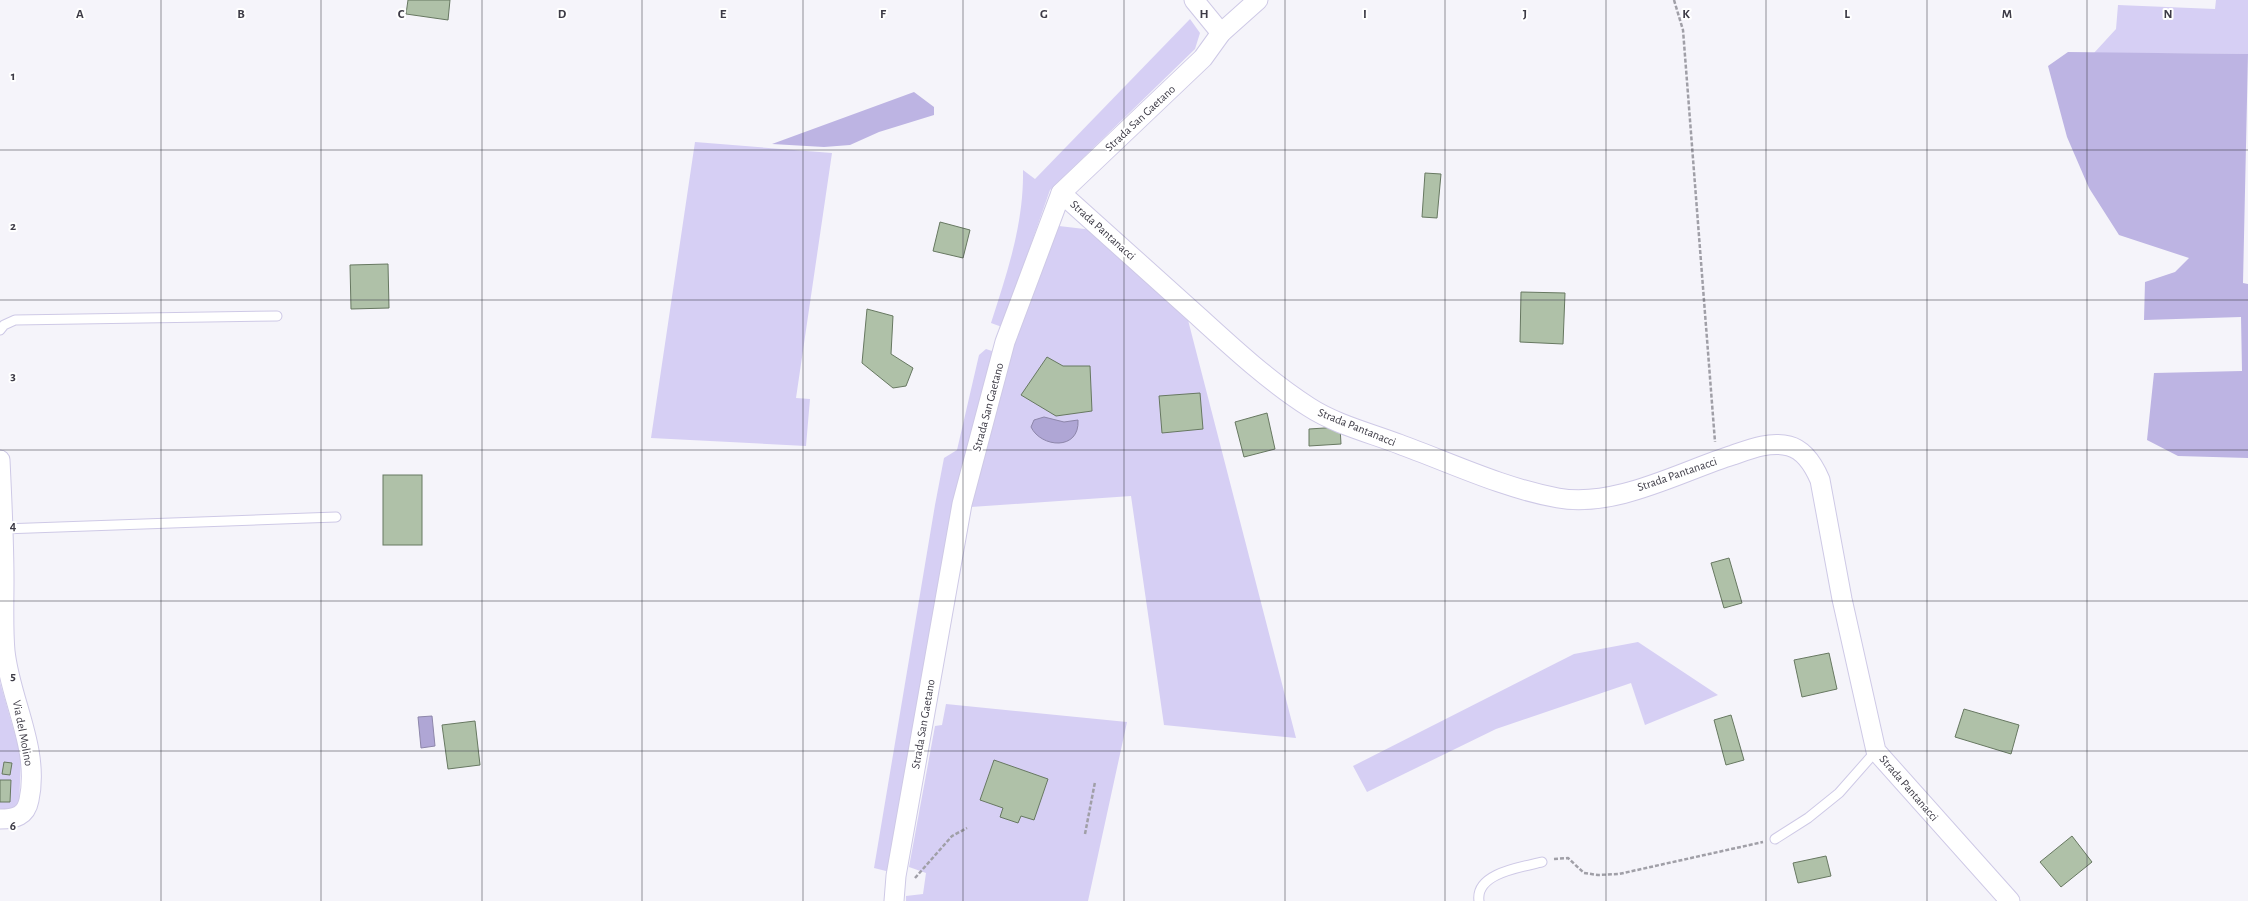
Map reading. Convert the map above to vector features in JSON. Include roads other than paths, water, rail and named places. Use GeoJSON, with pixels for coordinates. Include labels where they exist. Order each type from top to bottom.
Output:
{"type":"FeatureCollection","features":[{"type":"Feature","properties":{"kind":"street"},"geometry":{"type":"LineString","coordinates":[[1194,0],[1222,33]]}},
{"type":"Feature","properties":{"kind":"street","name":"Strada San Gaetano"},"geometry":{"type":"LineString","coordinates":[[894,901],[896,876],[962,504],[1005,342],[1062,193],[1203,58],[1222,33],[1258,0]]}},
{"type":"Feature","properties":{"kind":"street","name":"Strada Pantanacci"},"geometry":{"type":"LineString","coordinates":[[1062,193],[1223,338],[1286,391],[1311,409],[1341,422],[1500,482],[1535,493],[1562,498],[1589,498],[1616,494],[1657,484],[1716,460],[1753,448],[1778,444],[1797,449],[1813,464],[1820,480],[1842,599],[1876,751],[2010,901]]}},
{"type":"Feature","properties":{"kind":"street","name":"Via del Molino"},"geometry":{"type":"LineString","coordinates":[[0,460],[4,529],[5,652],[27,744],[31,771],[29,800],[24,813],[18,818],[0,819]]}},
{"type":"Feature","properties":{"kind":"lane"},"geometry":{"type":"LineString","coordinates":[[0,330],[4,325],[15,320],[277,316]]}},
{"type":"Feature","properties":{"kind":"lane"},"geometry":{"type":"LineString","coordinates":[[4,529],[336,517]]}},
{"type":"Feature","properties":{"kind":"lane"},"geometry":{"type":"LineString","coordinates":[[1775,839],[1808,818],[1839,793],[1876,751]]}},
{"type":"Feature","properties":{"kind":"lane"},"geometry":{"type":"LineString","coordinates":[[1479,901],[1478,896],[1484,883],[1493,876],[1542,862]]}}]}
